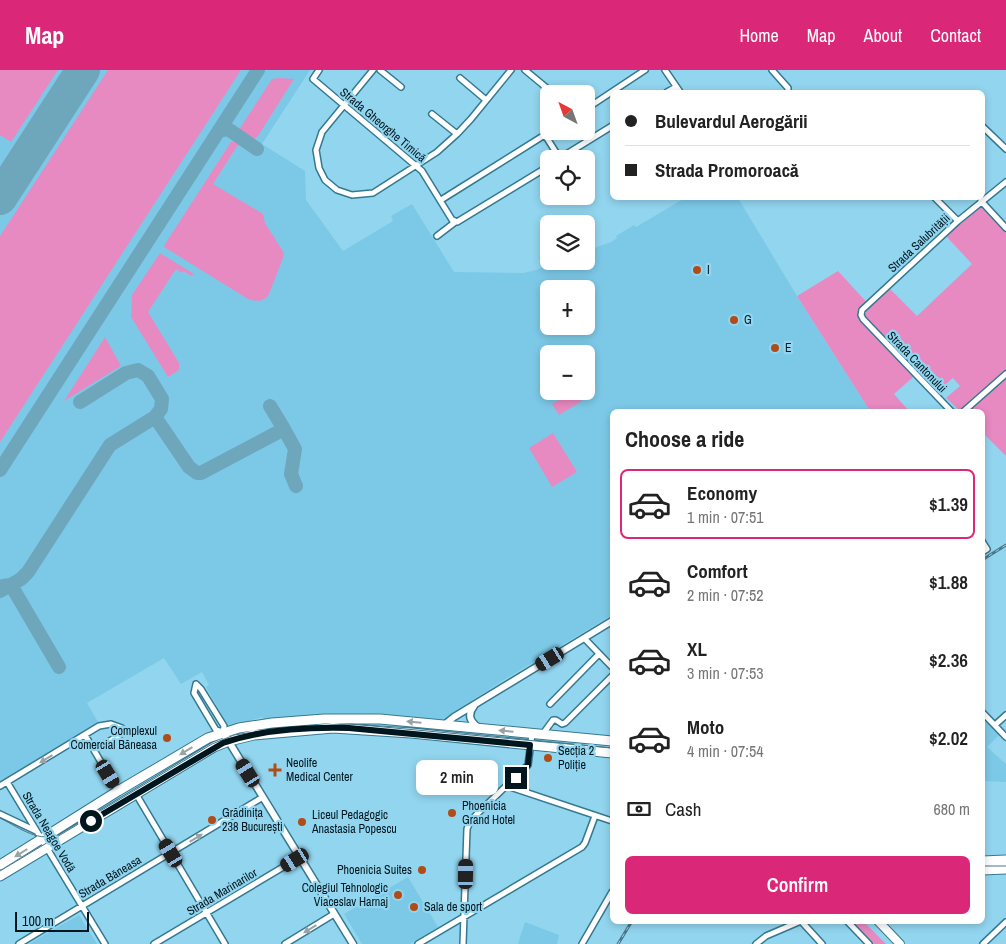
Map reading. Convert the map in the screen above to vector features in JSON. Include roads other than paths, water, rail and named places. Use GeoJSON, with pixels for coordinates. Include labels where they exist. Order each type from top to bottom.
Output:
{"type":"FeatureCollection","features":[{"type":"Feature","properties":{"kind":"main road"},"geometry":{"type":"LineString","coordinates":[[0,865],[208,738],[223,732],[266,724],[334,718],[380,719],[610,742]]}},
{"type":"Feature","properties":{"kind":"main road"},"geometry":{"type":"LineString","coordinates":[[0,876],[41,840],[136,794],[214,747],[229,741],[269,733],[333,728],[401,732],[610,753]]}},
{"type":"Feature","properties":{"kind":"main road"},"geometry":{"type":"LineString","coordinates":[[985,861],[1006,860]]}},
{"type":"Feature","properties":{"kind":"main road"},"geometry":{"type":"LineString","coordinates":[[985,870],[1006,870]]}},
{"type":"Feature","properties":{"kind":"main road"},"geometry":{"type":"LineString","coordinates":[[881,924],[900,944]]}},
{"type":"Feature","properties":{"kind":"street","name":"Strada Gheorghe Timică"},"geometry":{"type":"LineString","coordinates":[[319,70],[313,79],[422,171],[453,220]]}},
{"type":"Feature","properties":{"kind":"street"},"geometry":{"type":"LineString","coordinates":[[373,70],[322,132],[316,150],[319,168],[331,186],[345,194],[373,193],[437,152],[457,134],[511,70]]}},
{"type":"Feature","properties":{"kind":"street"},"geometry":{"type":"LineString","coordinates":[[380,70],[401,88]]}},
{"type":"Feature","properties":{"kind":"street"},"geometry":{"type":"LineString","coordinates":[[525,70],[543,85]]}},
{"type":"Feature","properties":{"kind":"street"},"geometry":{"type":"LineString","coordinates":[[615,90],[645,70]]}},
{"type":"Feature","properties":{"kind":"street"},"geometry":{"type":"LineString","coordinates":[[666,70],[678,90]]}},
{"type":"Feature","properties":{"kind":"street"},"geometry":{"type":"LineString","coordinates":[[772,70],[788,90]]}},
{"type":"Feature","properties":{"kind":"street"},"geometry":{"type":"LineString","coordinates":[[460,78],[486,100]]}},
{"type":"Feature","properties":{"kind":"street"},"geometry":{"type":"LineString","coordinates":[[671,90],[676,87]]}},
{"type":"Feature","properties":{"kind":"street"},"geometry":{"type":"LineString","coordinates":[[595,103],[610,93]]}},
{"type":"Feature","properties":{"kind":"street"},"geometry":{"type":"LineString","coordinates":[[432,114],[457,134]]}},
{"type":"Feature","properties":{"kind":"street"},"geometry":{"type":"LineString","coordinates":[[573,150],[610,127]]}},
{"type":"Feature","properties":{"kind":"street"},"geometry":{"type":"LineString","coordinates":[[985,129],[1006,150]]}},
{"type":"Feature","properties":{"kind":"street"},"geometry":{"type":"LineString","coordinates":[[441,200],[540,138]]}},
{"type":"Feature","properties":{"kind":"street"},"geometry":{"type":"LineString","coordinates":[[437,236],[453,225],[453,220],[457,222],[540,171]]}},
{"type":"Feature","properties":{"kind":"street","name":"Strada Salubrității"},"geometry":{"type":"LineString","coordinates":[[985,198],[1006,182]]}},
{"type":"Feature","properties":{"kind":"street"},"geometry":{"type":"LineString","coordinates":[[936,200],[958,221]]}},
{"type":"Feature","properties":{"kind":"street"},"geometry":{"type":"LineString","coordinates":[[981,201],[1006,228]]}},
{"type":"Feature","properties":{"kind":"street","name":"Strada Salubrității"},"geometry":{"type":"LineString","coordinates":[[868,326],[862,319],[862,310],[981,201]]}},
{"type":"Feature","properties":{"kind":"street","name":"Strada Cantonului"},"geometry":{"type":"LineString","coordinates":[[868,326],[949,409]]}},
{"type":"Feature","properties":{"kind":"street"},"geometry":{"type":"LineString","coordinates":[[966,409],[1006,374]]}},
{"type":"Feature","properties":{"kind":"street"},"geometry":{"type":"LineString","coordinates":[[444,725],[450,719],[610,622]]}},
{"type":"Feature","properties":{"kind":"street"},"geometry":{"type":"LineString","coordinates":[[584,638],[610,665]]}},
{"type":"Feature","properties":{"kind":"street"},"geometry":{"type":"LineString","coordinates":[[550,704],[599,654]]}},
{"type":"Feature","properties":{"kind":"street"},"geometry":{"type":"LineString","coordinates":[[542,735],[553,720],[562,724],[565,723],[610,678]]}},
{"type":"Feature","properties":{"kind":"street"},"geometry":{"type":"LineString","coordinates":[[223,732],[224,726],[196,684],[194,693],[216,730],[223,732],[229,741],[353,944]]}},
{"type":"Feature","properties":{"kind":"street"},"geometry":{"type":"LineString","coordinates":[[477,703],[471,710],[470,716],[473,724],[479,728]]}},
{"type":"Feature","properties":{"kind":"street"},"geometry":{"type":"LineString","coordinates":[[985,715],[1006,737]]}},
{"type":"Feature","properties":{"kind":"street"},"geometry":{"type":"LineString","coordinates":[[995,725],[1006,715]]}},
{"type":"Feature","properties":{"kind":"street"},"geometry":{"type":"LineString","coordinates":[[0,786],[84,735],[105,725],[116,725],[122,728],[120,735],[94,750]]}},
{"type":"Feature","properties":{"kind":"street"},"geometry":{"type":"LineString","coordinates":[[463,944],[466,829],[476,815],[528,765],[532,734]]}},
{"type":"Feature","properties":{"kind":"street"},"geometry":{"type":"LineString","coordinates":[[84,735],[118,792]]}},
{"type":"Feature","properties":{"kind":"street","name":"Strada Neagoe Vodă"},"geometry":{"type":"LineString","coordinates":[[7,782],[105,944]]}},
{"type":"Feature","properties":{"kind":"street"},"geometry":{"type":"LineString","coordinates":[[508,786],[610,820]]}},
{"type":"Feature","properties":{"kind":"street"},"geometry":{"type":"LineString","coordinates":[[136,794],[225,944]]}},
{"type":"Feature","properties":{"kind":"street","name":"Strada Băneasa"},"geometry":{"type":"LineString","coordinates":[[19,944],[263,797]]}},
{"type":"Feature","properties":{"kind":"street"},"geometry":{"type":"LineString","coordinates":[[0,814],[41,840]]}},
{"type":"Feature","properties":{"kind":"street"},"geometry":{"type":"LineString","coordinates":[[418,944],[582,847],[595,816]]}},
{"type":"Feature","properties":{"kind":"street","name":"Strada Marinarilor"},"geometry":{"type":"LineString","coordinates":[[154,944],[300,857]]}},
{"type":"Feature","properties":{"kind":"street"},"geometry":{"type":"LineString","coordinates":[[582,944],[610,895]]}},
{"type":"Feature","properties":{"kind":"street"},"geometry":{"type":"LineString","coordinates":[[285,944],[334,914]]}},
{"type":"Feature","properties":{"kind":"street"},"geometry":{"type":"LineString","coordinates":[[983,944],[1006,922]]}},
{"type":"Feature","properties":{"kind":"street"},"geometry":{"type":"LineString","coordinates":[[756,944],[766,936],[794,924]]}},
{"type":"Feature","properties":{"kind":"street"},"geometry":{"type":"LineString","coordinates":[[804,924],[822,944]]}},
{"type":"Feature","properties":{"kind":"street"},"geometry":{"type":"LineString","coordinates":[[850,924],[869,944]]}},
{"type":"Feature","properties":{"kind":"tram line"},"geometry":{"type":"LineString","coordinates":[[0,871],[212,744],[234,735],[281,728],[351,724],[610,748]]}},
{"type":"Feature","properties":{"kind":"tram line"},"geometry":{"type":"LineString","coordinates":[[0,818],[34,835],[41,837],[55,835]]}},
{"type":"Feature","properties":{"kind":"tram line"},"geometry":{"type":"LineString","coordinates":[[985,866],[1006,866]]}},
{"type":"Feature","properties":{"kind":"railway"},"geometry":{"type":"LineString","coordinates":[[985,558],[1006,545]]}},
{"type":"Feature","properties":{"kind":"railway"},"geometry":{"type":"LineString","coordinates":[[618,944],[630,924]]}},
{"type":"Feature","properties":{"kind":"place","name":"I"},"geometry":{"type":"Point","coordinates":[697,270]}},
{"type":"Feature","properties":{"kind":"place","name":"G"},"geometry":{"type":"Point","coordinates":[734,320]}},
{"type":"Feature","properties":{"kind":"place","name":"E"},"geometry":{"type":"Point","coordinates":[775,348]}},
{"type":"Feature","properties":{"kind":"place","name":"Complexul Comercial Băneasa"},"geometry":{"type":"Point","coordinates":[167,738]}},
{"type":"Feature","properties":{"kind":"place","name":"Secția 2 Poliție"},"geometry":{"type":"Point","coordinates":[548,758]}},
{"type":"Feature","properties":{"kind":"place","name":"Neolife Medical Center"},"geometry":{"type":"Point","coordinates":[275,770]}},
{"type":"Feature","properties":{"kind":"place","name":"Phoenicia Grand Hotel"},"geometry":{"type":"Point","coordinates":[452,813]}},
{"type":"Feature","properties":{"kind":"place","name":"Grădinița 238 București"},"geometry":{"type":"Point","coordinates":[212,820]}},
{"type":"Feature","properties":{"kind":"place","name":"Liceul Pedagogic Anastasia Popescu"},"geometry":{"type":"Point","coordinates":[302,822]}},
{"type":"Feature","properties":{"kind":"place","name":"Phoenicia Suites"},"geometry":{"type":"Point","coordinates":[422,870]}},
{"type":"Feature","properties":{"kind":"place","name":"Colegiul Tehnologic Viaceslav Harnaj"},"geometry":{"type":"Point","coordinates":[398,895]}},
{"type":"Feature","properties":{"kind":"place","name":"Sala de sport"},"geometry":{"type":"Point","coordinates":[414,907]}}]}
